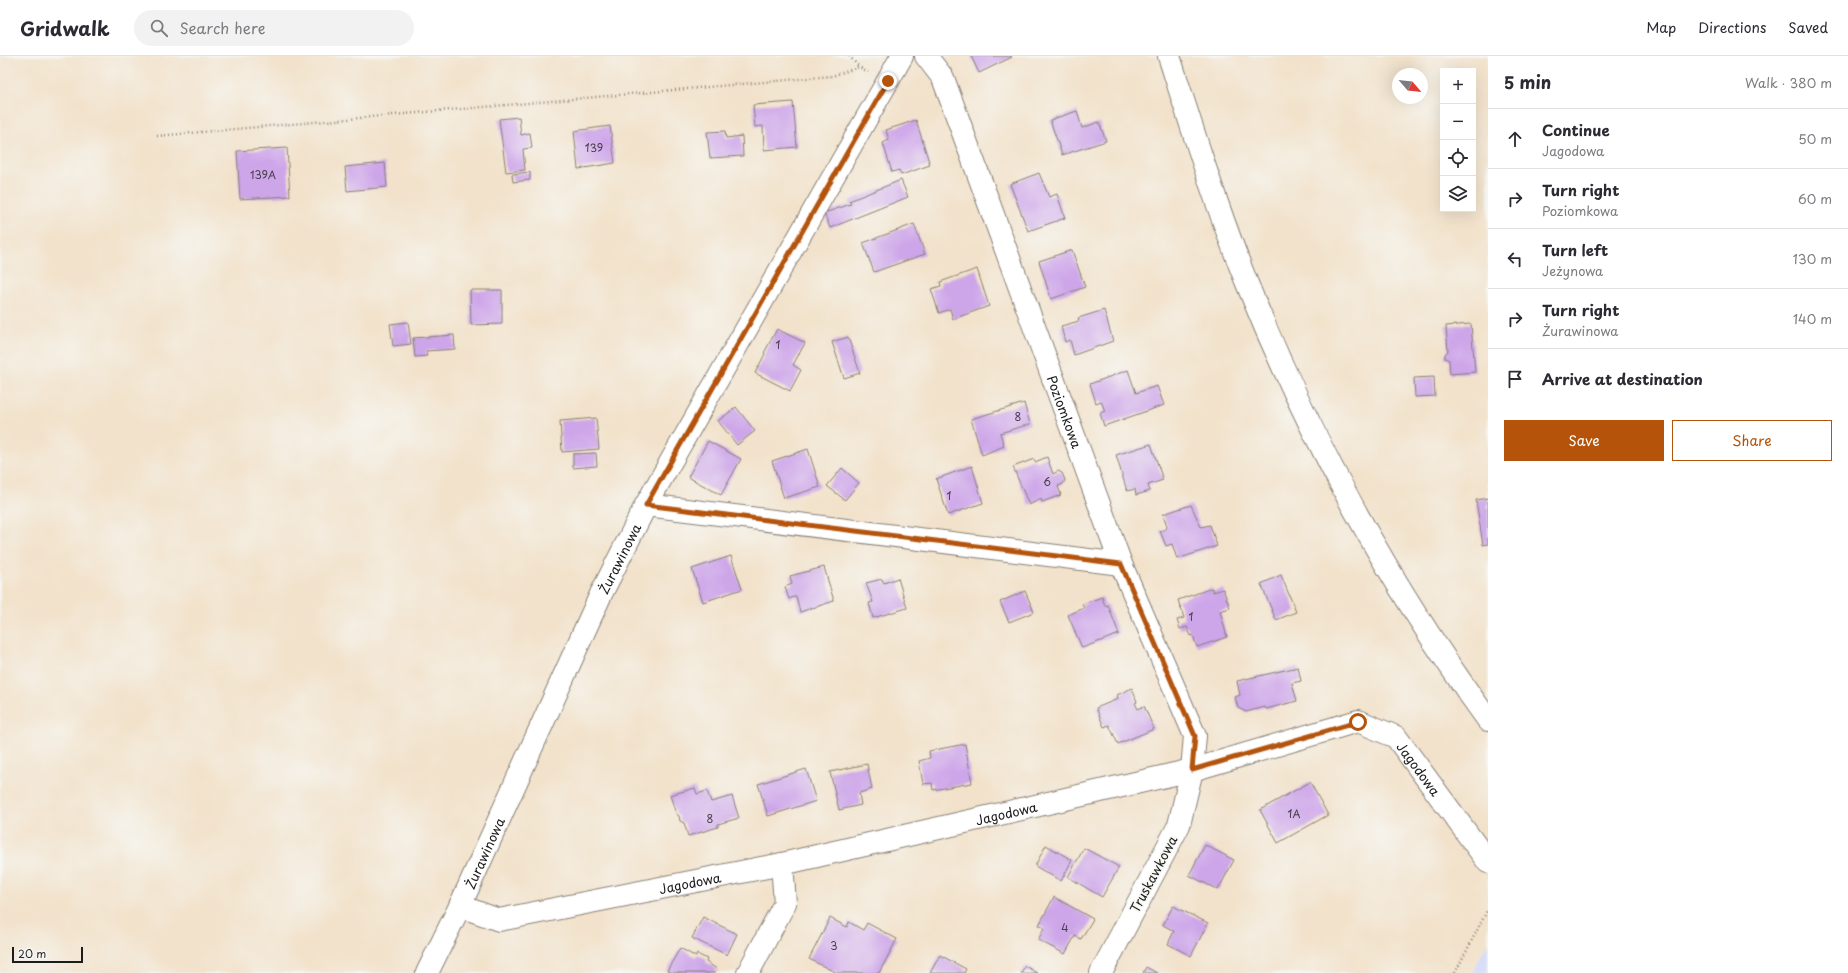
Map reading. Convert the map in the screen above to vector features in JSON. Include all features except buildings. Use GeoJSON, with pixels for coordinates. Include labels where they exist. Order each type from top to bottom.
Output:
{"type":"FeatureCollection","features":[{"type":"Feature","properties":{"kind":"street","name":"Żurawinowa"},"geometry":{"type":"LineString","coordinates":[[427,973],[460,906],[601,594],[646,505],[902,56]]}},
{"type":"Feature","properties":{"kind":"street","name":"Poziomkowa"},"geometry":{"type":"LineString","coordinates":[[926,56],[943,78],[1121,564],[1195,736],[1192,770]]}},
{"type":"Feature","properties":{"kind":"street"},"geometry":{"type":"LineString","coordinates":[[1169,56],[1206,169],[1246,280],[1290,382],[1336,478],[1381,558],[1426,629],[1488,720]]}},
{"type":"Feature","properties":{"kind":"street"},"geometry":{"type":"LineString","coordinates":[[646,505],[1121,564]]}},
{"type":"Feature","properties":{"kind":"street","name":"Jagodowa"},"geometry":{"type":"LineString","coordinates":[[460,906],[499,920],[782,864],[1192,770],[1358,722],[1396,737],[1488,862]]}},
{"type":"Feature","properties":{"kind":"street","name":"Truskawkowa"},"geometry":{"type":"LineString","coordinates":[[1101,973],[1179,825],[1192,770]]}},
{"type":"Feature","properties":{"kind":"street"},"geometry":{"type":"LineString","coordinates":[[748,973],[785,903],[782,864]]}},
{"type":"Feature","properties":{"kind":"path"},"geometry":{"type":"LineString","coordinates":[[849,56],[859,67],[888,81]]}},
{"type":"Feature","properties":{"kind":"path"},"geometry":{"type":"LineString","coordinates":[[157,136],[832,76],[859,67]]}},
{"type":"Feature","properties":{"kind":"path"},"geometry":{"type":"LineString","coordinates":[[1455,973],[1488,909]]}},
{"type":"Feature","properties":{"kind":"shaded area"},"geometry":{"type":"Polygon","coordinates":[[[1488,942],[1488,973],[1472,973],[1488,942]]]}},
{"type":"Feature","properties":{"kind":"route"},"geometry":{"type":"LineString","coordinates":[[888,81],[646,505],[1121,564],[1195,736],[1192,770],[1358,722]]}}]}
